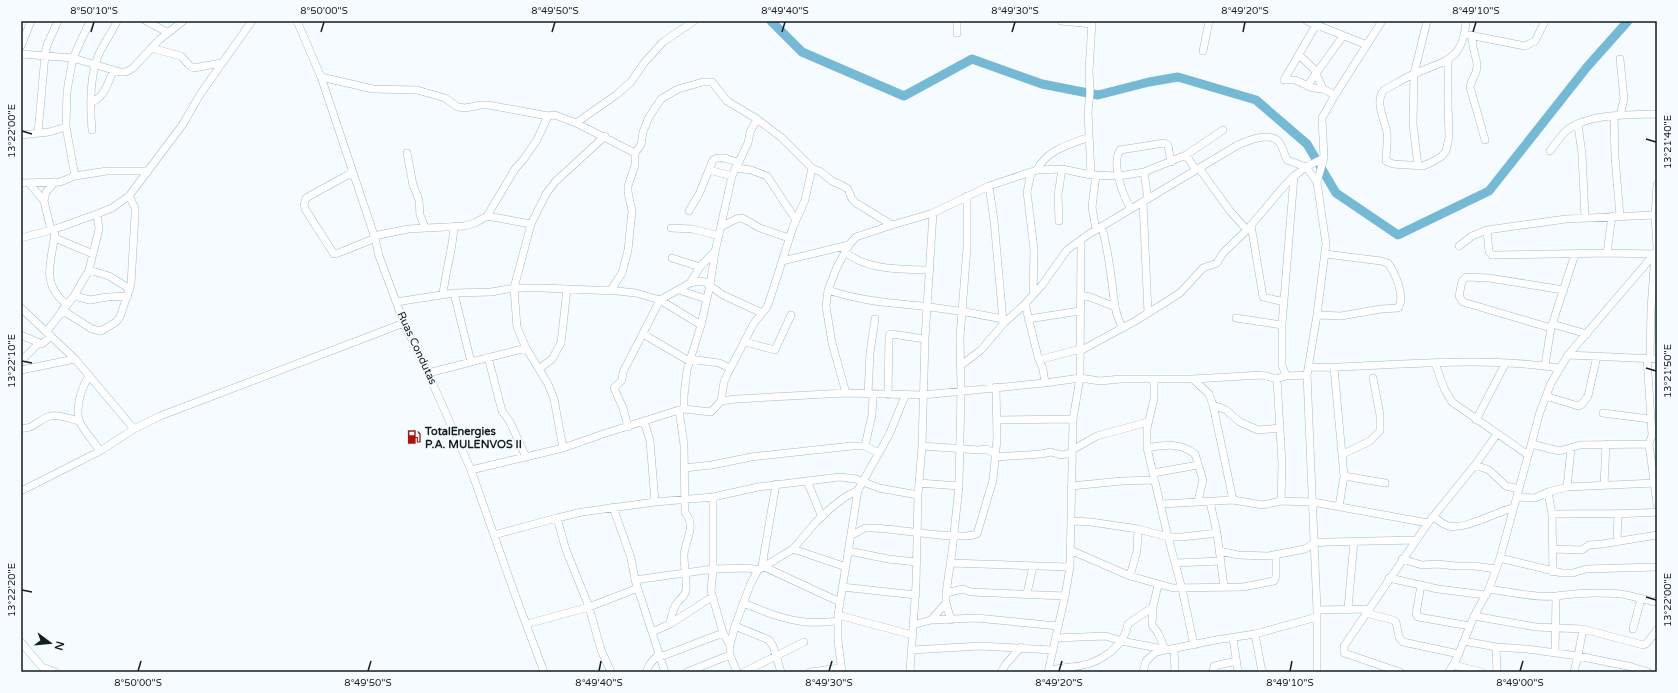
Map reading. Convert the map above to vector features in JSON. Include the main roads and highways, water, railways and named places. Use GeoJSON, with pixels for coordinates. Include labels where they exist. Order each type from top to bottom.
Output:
{"type":"FeatureCollection","features":[{"type":"Feature","properties":{"kind":"waterway"},"geometry":{"type":"LineString","coordinates":[[771,21],[802,52],[904,96],[972,59],[1042,84],[1098,95],[1149,82],[1178,77],[1256,100],[1307,144],[1336,193],[1398,235],[1489,191],[1587,67],[1628,21]]}},
{"type":"Feature","properties":{"kind":"place","name":"TotalEnergies P.A. MULENVOS II"},"geometry":{"type":"Point","coordinates":[414,437]}}]}
